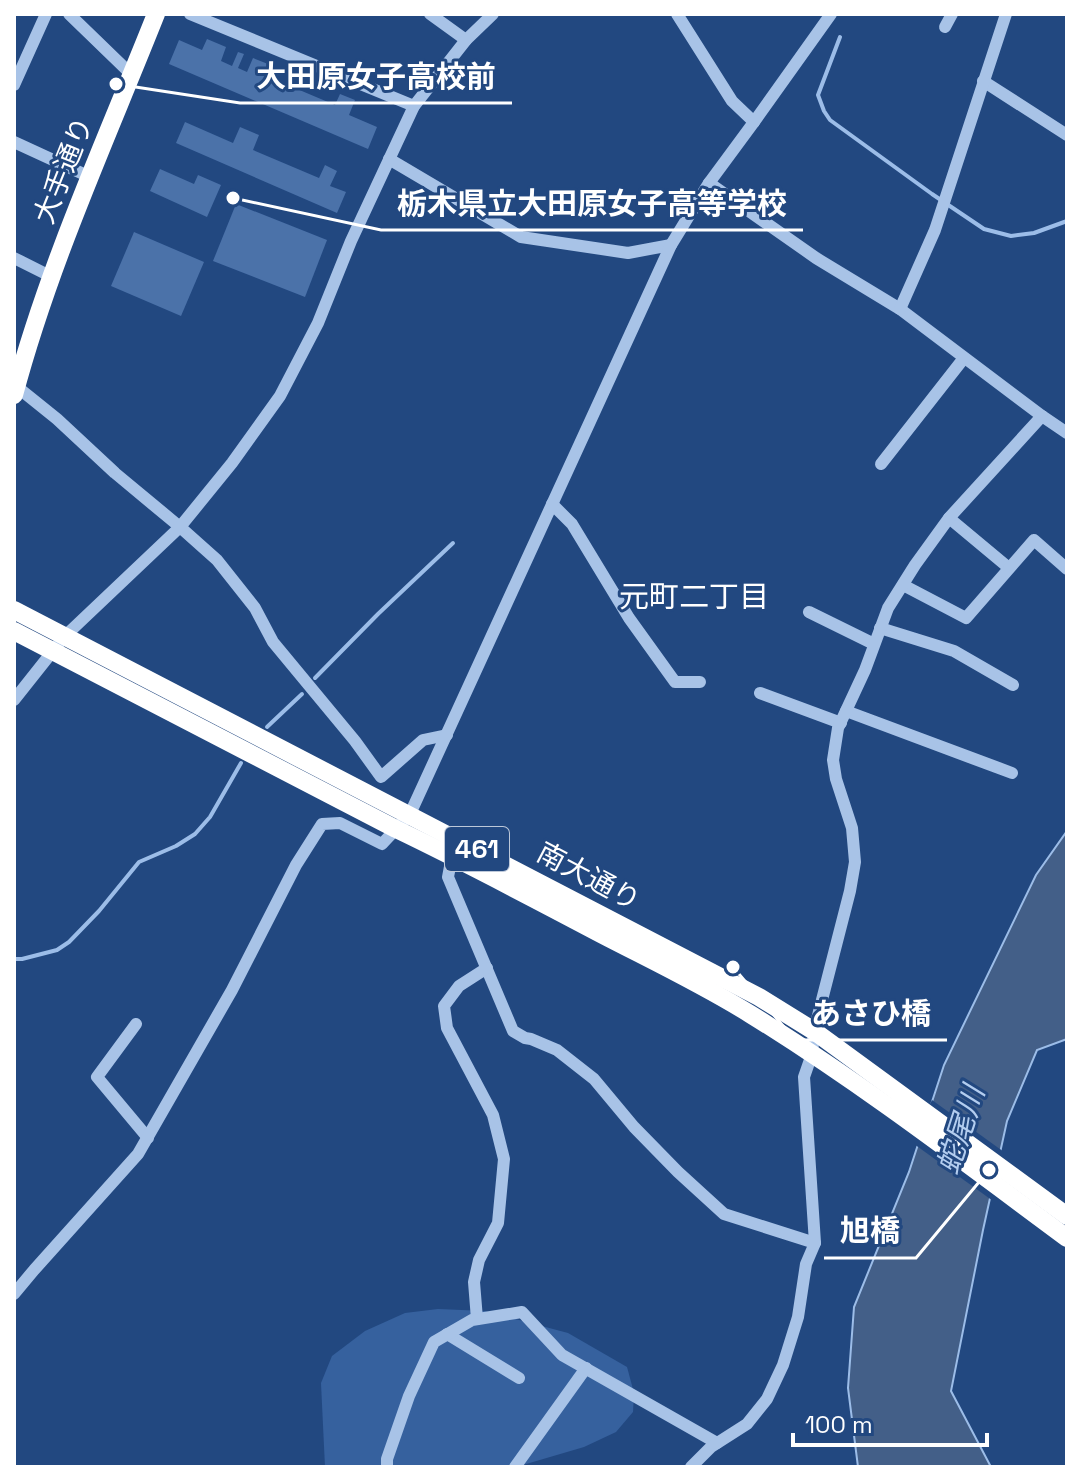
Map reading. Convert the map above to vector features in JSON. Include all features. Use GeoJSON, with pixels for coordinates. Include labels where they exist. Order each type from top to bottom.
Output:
{"type":"FeatureCollection","features":[{"type":"Feature","properties":{"kind":"highway","name":"大手通り"},"geometry":{"type":"LineString","coordinates":[[15,391],[50,276],[156,14]]}},
{"type":"Feature","properties":{"kind":"highway","name":"南大通り"},"geometry":{"type":"LineString","coordinates":[[14,610],[58,644],[396,829],[748,1012],[1067,1216]]}},
{"type":"Feature","properties":{"kind":"highway","name":"南大通り"},"geometry":{"type":"LineString","coordinates":[[14,631],[58,644],[410,814],[747,990],[814,1031],[1067,1238]]}},
{"type":"Feature","properties":{"kind":"street"},"geometry":{"type":"LineString","coordinates":[[14,85],[46,14]]}},
{"type":"Feature","properties":{"kind":"street"},"geometry":{"type":"LineString","coordinates":[[69,14],[132,75]]}},
{"type":"Feature","properties":{"kind":"street"},"geometry":{"type":"LineString","coordinates":[[190,14],[414,106]]}},
{"type":"Feature","properties":{"kind":"street"},"geometry":{"type":"LineString","coordinates":[[430,14],[466,40]]}},
{"type":"Feature","properties":{"kind":"street"},"geometry":{"type":"LineString","coordinates":[[14,700],[58,644],[180,527],[232,463],[280,396],[318,323],[351,241],[414,106],[466,40],[493,14]]}},
{"type":"Feature","properties":{"kind":"street"},"geometry":{"type":"LineString","coordinates":[[677,14],[732,101],[754,122]]}},
{"type":"Feature","properties":{"kind":"street"},"geometry":{"type":"LineString","coordinates":[[14,1294],[138,1154],[232,990],[296,865],[322,824],[340,823],[382,844],[410,814],[671,245],[709,183],[831,14]]}},
{"type":"Feature","properties":{"kind":"street"},"geometry":{"type":"LineString","coordinates":[[945,27],[952,14]]}},
{"type":"Feature","properties":{"kind":"street"},"geometry":{"type":"LineString","coordinates":[[900,309],[935,230],[1006,14]]}},
{"type":"Feature","properties":{"kind":"street"},"geometry":{"type":"LineString","coordinates":[[983,81],[1067,135]]}},
{"type":"Feature","properties":{"kind":"street"},"geometry":{"type":"LineString","coordinates":[[14,142],[90,177]]}},
{"type":"Feature","properties":{"kind":"street"},"geometry":{"type":"LineString","coordinates":[[389,159],[521,237],[628,253],[671,245]]}},
{"type":"Feature","properties":{"kind":"street"},"geometry":{"type":"LineString","coordinates":[[709,183],[816,258],[900,309],[1067,433]]}},
{"type":"Feature","properties":{"kind":"street"},"geometry":{"type":"LineString","coordinates":[[14,258],[50,276]]}},
{"type":"Feature","properties":{"kind":"street"},"geometry":{"type":"LineString","coordinates":[[881,464],[964,358]]}},
{"type":"Feature","properties":{"kind":"street"},"geometry":{"type":"LineString","coordinates":[[15,391],[57,419],[217,560],[255,608],[273,642],[381,777],[423,740],[447,735]]}},
{"type":"Feature","properties":{"kind":"street"},"geometry":{"type":"LineString","coordinates":[[691,1467],[717,1443],[747,1424],[767,1399],[783,1365],[798,1317],[806,1264],[815,1243],[804,1077],[812,1054],[814,1031],[855,862],[852,828],[833,760],[843,717],[888,608],[903,585],[949,518],[1042,416]]}},
{"type":"Feature","properties":{"kind":"street"},"geometry":{"type":"LineString","coordinates":[[552,504],[572,524],[629,618],[675,682],[700,682]]}},
{"type":"Feature","properties":{"kind":"street"},"geometry":{"type":"LineString","coordinates":[[949,518],[1009,568]]}},
{"type":"Feature","properties":{"kind":"street"},"geometry":{"type":"LineString","coordinates":[[903,585],[966,618],[1034,540],[1067,569]]}},
{"type":"Feature","properties":{"kind":"street"},"geometry":{"type":"LineString","coordinates":[[809,612],[874,644]]}},
{"type":"Feature","properties":{"kind":"street"},"geometry":{"type":"LineString","coordinates":[[880,628],[954,651],[1013,685]]}},
{"type":"Feature","properties":{"kind":"street"},"geometry":{"type":"LineString","coordinates":[[760,693],[1012,773]]}},
{"type":"Feature","properties":{"kind":"street"},"geometry":{"type":"LineString","coordinates":[[452,856],[448,877],[513,1031],[557,1050],[594,1079],[634,1127],[724,1214],[815,1243]]}},
{"type":"Feature","properties":{"kind":"street"},"geometry":{"type":"LineString","coordinates":[[477,1319],[474,1282],[479,1260],[498,1223],[504,1159],[493,1115],[447,1028],[444,1006],[459,986],[487,968]]}},
{"type":"Feature","properties":{"kind":"street"},"geometry":{"type":"LineString","coordinates":[[136,1024],[97,1077],[148,1138]]}},
{"type":"Feature","properties":{"kind":"street"},"geometry":{"type":"LineString","coordinates":[[387,1467],[387,1459],[415,1383],[434,1342],[472,1320],[522,1312],[562,1355],[717,1443]]}},
{"type":"Feature","properties":{"kind":"street"},"geometry":{"type":"LineString","coordinates":[[447,1334],[519,1378]]}},
{"type":"Feature","properties":{"kind":"street"},"geometry":{"type":"LineString","coordinates":[[515,1467],[586,1368]]}},
{"type":"Feature","properties":{"kind":"shaded area"},"geometry":{"type":"Polygon","coordinates":[[[438,1309],[485,1311],[568,1333],[627,1367],[634,1393],[633,1412],[616,1432],[584,1447],[516,1467],[325,1467],[321,1383],[332,1356],[365,1331],[405,1313],[438,1309]]]}},
{"type":"Feature","properties":{"kind":"water","name":"蛇尾川"},"geometry":{"type":"Polygon","coordinates":[[[1067,831],[1067,1039],[1037,1050],[1007,1121],[951,1391],[991,1467],[858,1467],[848,1388],[854,1307],[909,1172],[944,1065],[1036,875],[1067,831]]]}},
{"type":"Feature","properties":{"kind":"pier"},"geometry":{"type":"Polygon","coordinates":[[[932,1100],[1004,1152],[993,1201],[914,1144],[932,1100]]]}},
{"type":"Feature","properties":{"kind":"building"},"geometry":{"type":"Polygon","coordinates":[[[207,39],[226,47],[221,61],[232,66],[238,52],[244,54],[238,68],[247,72],[253,58],[268,64],[264,75],[335,105],[340,94],[355,100],[349,115],[377,127],[368,149],[169,64],[179,40],[202,50],[207,39]]]}},
{"type":"Feature","properties":{"kind":"building"},"geometry":{"type":"Polygon","coordinates":[[[185,122],[233,143],[240,127],[259,135],[253,150],[319,178],[325,165],[337,171],[330,186],[346,192],[337,213],[176,143],[185,122]]]}},
{"type":"Feature","properties":{"kind":"building"},"geometry":{"type":"Polygon","coordinates":[[[160,169],[194,184],[198,175],[221,185],[207,217],[150,191],[160,169]]]}},
{"type":"Feature","properties":{"kind":"building"},"geometry":{"type":"Polygon","coordinates":[[[236,204],[327,240],[305,297],[213,261],[236,204]]]}},
{"type":"Feature","properties":{"kind":"building"},"geometry":{"type":"Polygon","coordinates":[[[134,232],[204,262],[181,316],[111,286],[134,232]]]}},
{"type":"Feature","properties":{"kind":"waterway"},"geometry":{"type":"LineString","coordinates":[[840,37],[818,95],[830,120],[984,229],[1011,236],[1034,233],[1067,221]]}},
{"type":"Feature","properties":{"kind":"waterway"},"geometry":{"type":"LineString","coordinates":[[315,678],[453,543]]}},
{"type":"Feature","properties":{"kind":"waterway"},"geometry":{"type":"LineString","coordinates":[[267,727],[302,694]]}},
{"type":"Feature","properties":{"kind":"waterway"},"geometry":{"type":"LineString","coordinates":[[14,959],[57,950],[69,942],[139,862],[195,834],[210,817],[241,763]]}},
{"type":"Feature","properties":{"kind":"place","name":"大田原女子高校前"},"geometry":{"type":"Point","coordinates":[116,84]}},
{"type":"Feature","properties":{"kind":"place","name":"栃木県立大田原女子高等学校"},"geometry":{"type":"Point","coordinates":[233,198]}},
{"type":"Feature","properties":{"kind":"place","name":"あさひ橋"},"geometry":{"type":"Point","coordinates":[733,967]}},
{"type":"Feature","properties":{"kind":"place","name":"旭橋"},"geometry":{"type":"Point","coordinates":[989,1170]}},
{"type":"Feature","properties":{"kind":"district","name":"元町二丁目"},"geometry":{"type":"Point","coordinates":[694,597]}}]}
